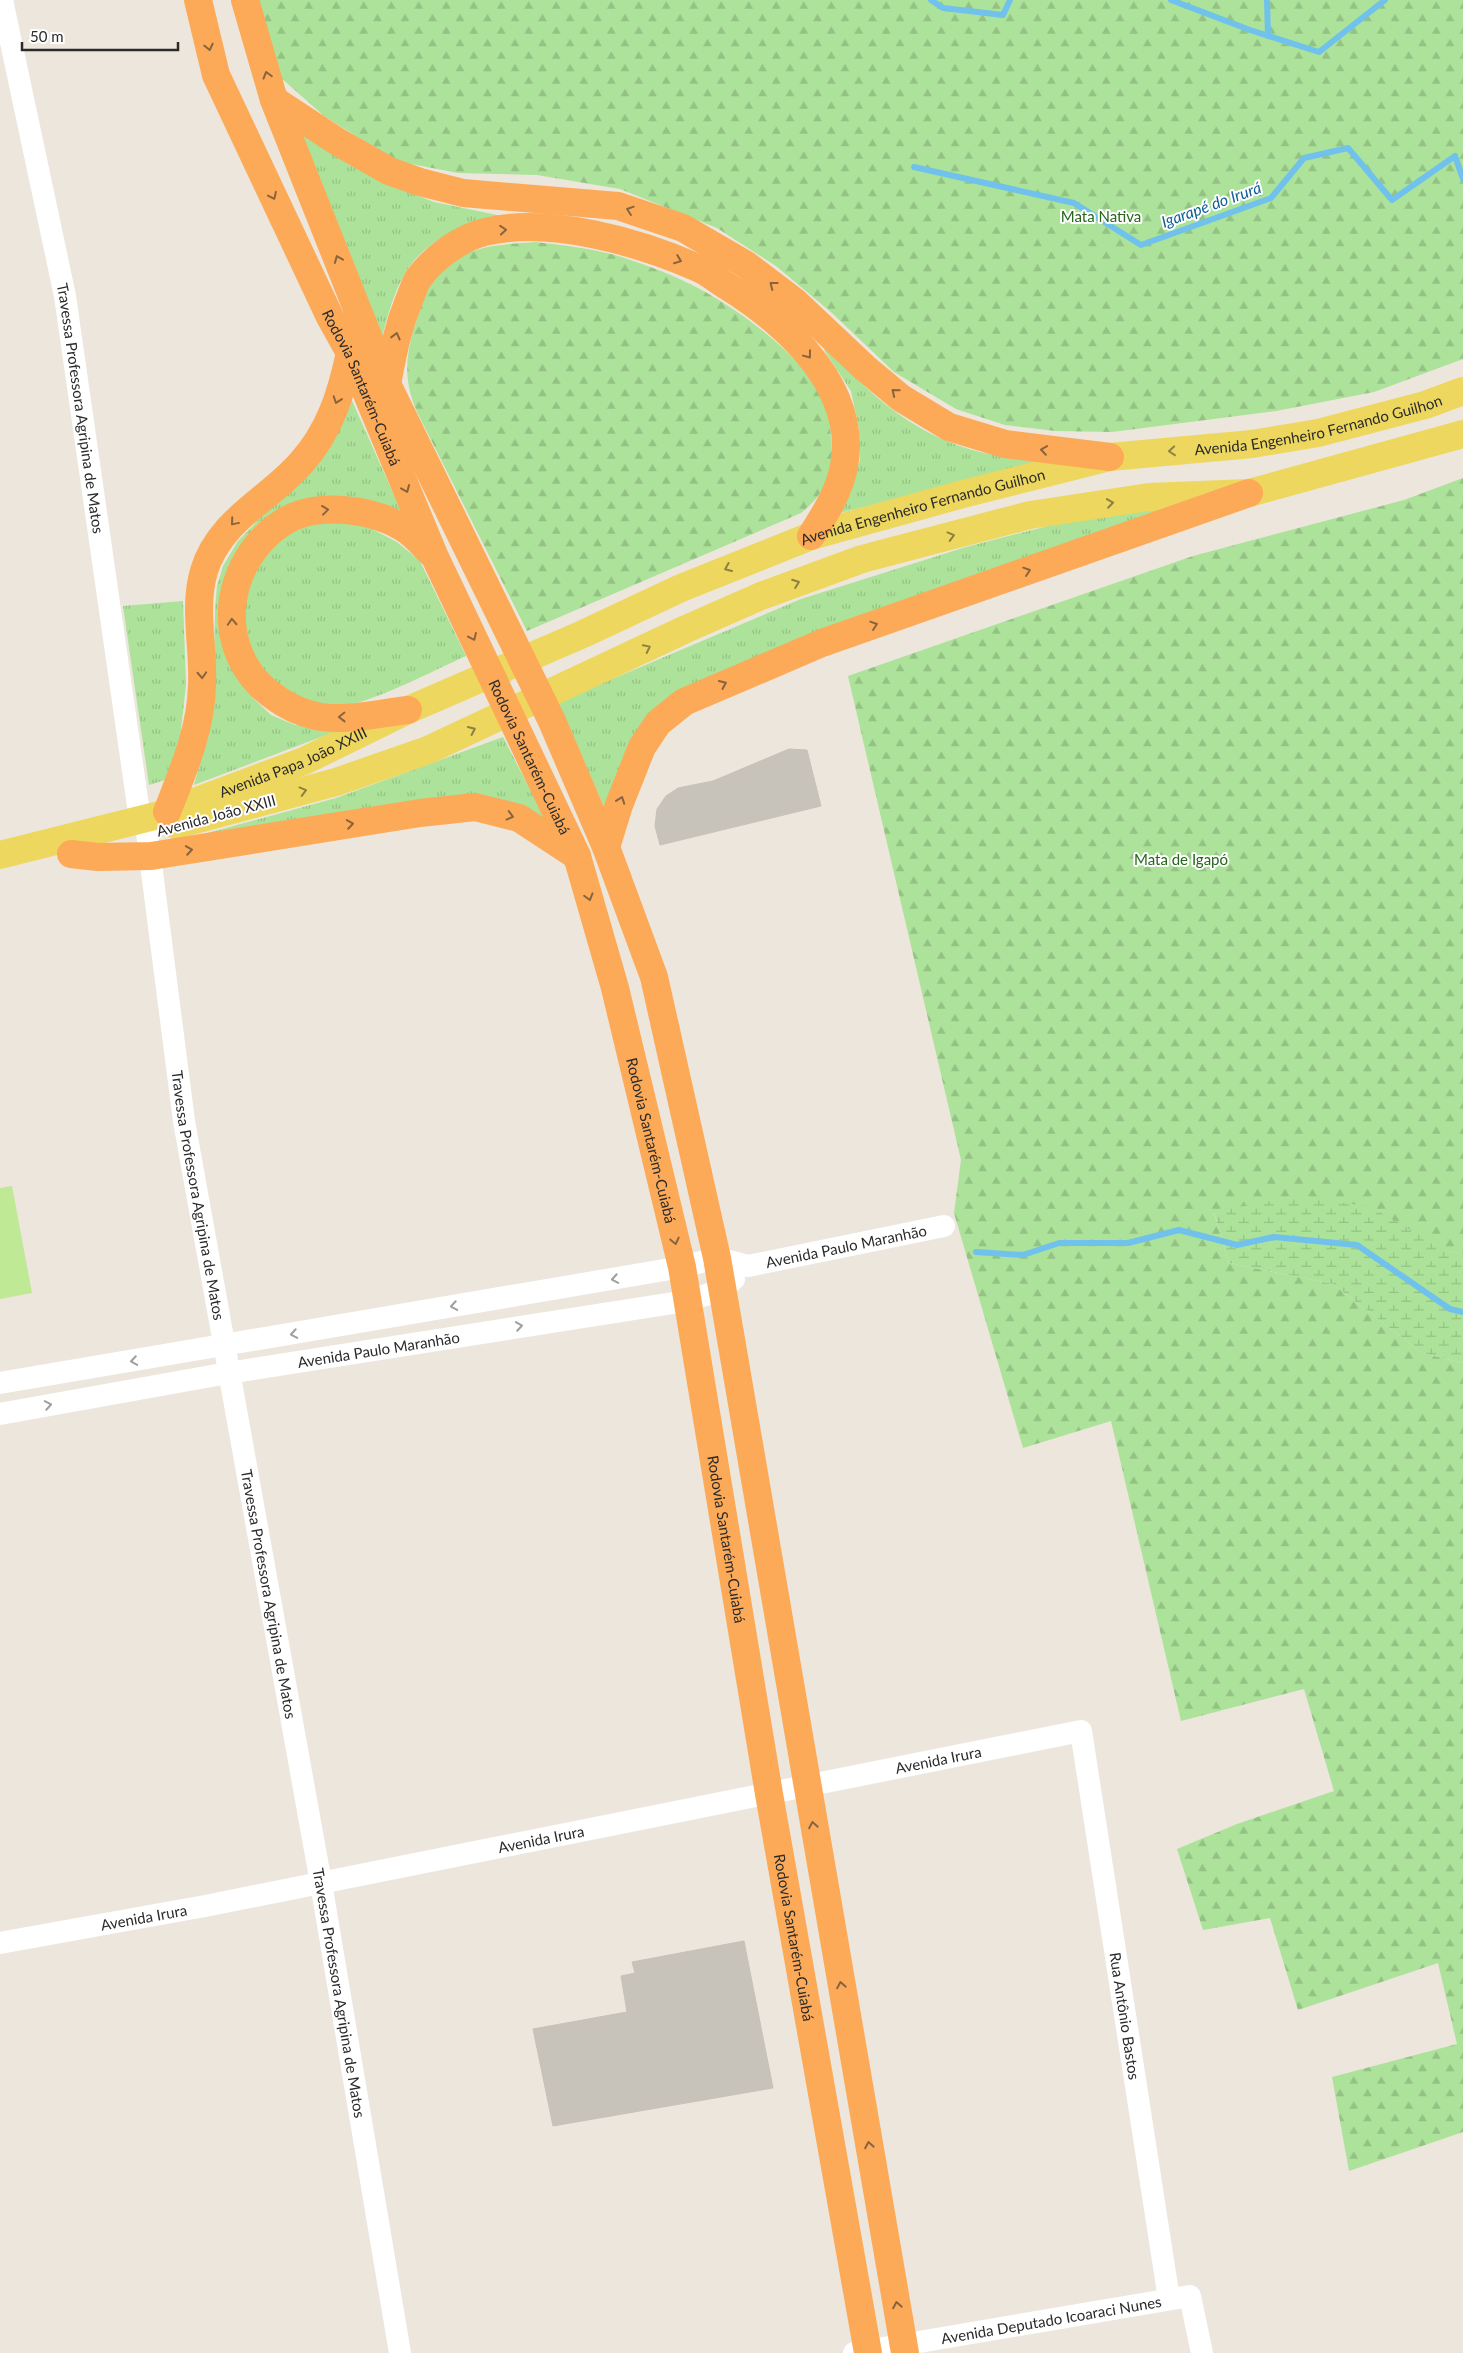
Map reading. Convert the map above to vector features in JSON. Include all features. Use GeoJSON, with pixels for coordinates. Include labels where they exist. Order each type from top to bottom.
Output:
{"type":"FeatureCollection","features":[{"type":"Feature","properties":{"kind":"highway","name":"Rodovia Santarém-Cuiabá"},"geometry":{"type":"LineString","coordinates":[[198,0],[216,76],[330,316],[350,353],[434,555],[577,856],[615,988],[682,1267],[686,1301],[863,2352]]}},
{"type":"Feature","properties":{"kind":"highway","name":"Rodovia Santarém-Cuiabá"},"geometry":{"type":"LineString","coordinates":[[245,0],[274,100],[387,384],[551,720],[606,847],[654,977],[717,1258],[806,1787],[905,2349]]}},
{"type":"Feature","properties":{"kind":"highway"},"geometry":{"type":"LineString","coordinates":[[274,100],[338,142],[389,171],[420,182],[463,193],[618,206],[684,228],[745,264],[795,302],[865,368],[902,398],[949,426],[1005,444],[1110,457]]}},
{"type":"Feature","properties":{"kind":"highway"},"geometry":{"type":"LineString","coordinates":[[387,384],[396,333],[417,280],[444,253],[462,240],[485,232],[531,228],[581,231],[637,245],[700,269],[757,305],[804,349],[827,381],[840,410],[846,445],[845,462],[836,497],[811,536]]}},
{"type":"Feature","properties":{"kind":"highway"},"geometry":{"type":"LineString","coordinates":[[167,812],[192,748],[198,716],[202,685],[200,596],[204,571],[217,544],[236,519],[288,475],[317,444],[331,419],[350,353]]}},
{"type":"Feature","properties":{"kind":"highway"},"geometry":{"type":"LineString","coordinates":[[606,847],[642,747],[658,723],[684,702],[822,643],[1249,493]]}},
{"type":"Feature","properties":{"kind":"highway"},"geometry":{"type":"LineString","coordinates":[[408,710],[347,718],[322,717],[297,711],[273,698],[251,676],[241,661],[231,624],[232,597],[238,576],[257,544],[283,522],[303,514],[329,509],[359,511],[408,531],[434,555]]}},
{"type":"Feature","properties":{"kind":"highway"},"geometry":{"type":"LineString","coordinates":[[71,854],[98,857],[146,836],[476,807],[520,818],[577,856]]}},
{"type":"Feature","properties":{"kind":"main road","name":"Avenida Engenheiro Fernando Guilhon"},"geometry":{"type":"LineString","coordinates":[[408,710],[583,634],[681,588],[811,536],[963,494],[1110,457],[1252,444],[1318,432],[1425,404],[1463,391]]}},
{"type":"Feature","properties":{"kind":"main road"},"geometry":{"type":"LineString","coordinates":[[1249,493],[1463,434]]}},
{"type":"Feature","properties":{"kind":"main road","name":"Avenida João XXIII"},"geometry":{"type":"LineString","coordinates":[[146,836],[336,782],[428,750],[760,596],[862,559],[1030,515],[1149,497],[1249,493]]}},
{"type":"Feature","properties":{"kind":"main road","name":"Avenida Papa João XXIII"},"geometry":{"type":"LineString","coordinates":[[0,855],[146,836],[167,812],[304,760],[408,710]]}},
{"type":"Feature","properties":{"kind":"main road"},"geometry":{"type":"LineString","coordinates":[[0,861],[71,854]]}},
{"type":"Feature","properties":{"kind":"street","name":"Travessa Professora Agripina de Matos"},"geometry":{"type":"LineString","coordinates":[[2,0],[65,296],[146,836],[184,1121],[320,1883],[400,2353]]}},
{"type":"Feature","properties":{"kind":"street","name":"Avenida Paulo Maranhão"},"geometry":{"type":"LineString","coordinates":[[0,1383],[682,1267],[717,1258],[748,1266],[944,1226]]}},
{"type":"Feature","properties":{"kind":"street","name":"Avenida Paulo Maranhão"},"geometry":{"type":"LineString","coordinates":[[0,1414],[228,1373],[686,1301],[722,1290],[748,1266]]}},
{"type":"Feature","properties":{"kind":"street","name":"Avenida Irura"},"geometry":{"type":"LineString","coordinates":[[0,1944],[320,1883],[1081,1731]]}},
{"type":"Feature","properties":{"kind":"street","name":"Rua Antônio Bastos"},"geometry":{"type":"LineString","coordinates":[[1081,1731],[1180,2298],[1202,2353]]}},
{"type":"Feature","properties":{"kind":"street","name":"Avenida Deputado Icoaraci Nunes"},"geometry":{"type":"LineString","coordinates":[[863,2352],[905,2349],[1180,2298]]}},
{"type":"Feature","properties":{"kind":"green space","name":"Mata Nativa"},"geometry":{"type":"Polygon","coordinates":[[[253,0],[1463,0],[1463,359],[1374,392],[1276,411],[1112,432],[1055,431],[1005,425],[956,409],[894,372],[832,313],[776,266],[717,228],[620,189],[537,175],[458,173],[396,161],[324,116],[280,77],[253,0]]]}},
{"type":"Feature","properties":{"kind":"green space"},"geometry":{"type":"Polygon","coordinates":[[[279,113],[391,185],[434,202],[502,216],[465,226],[441,238],[421,253],[412,263],[401,281],[386,321],[381,341],[279,113]]]}},
{"type":"Feature","properties":{"kind":"green space"},"geometry":{"type":"Polygon","coordinates":[[[536,242],[593,250],[632,260],[682,280],[710,294],[750,321],[791,356],[820,393],[830,421],[832,460],[823,489],[801,513],[527,631],[417,412],[409,386],[407,363],[411,340],[426,291],[433,278],[444,266],[461,256],[481,248],[536,242]]]}},
{"type":"Feature","properties":{"kind":"green space"},"geometry":{"type":"Polygon","coordinates":[[[827,347],[855,377],[886,405],[920,428],[957,445],[979,452],[1047,461],[840,513],[860,460],[859,429],[851,391],[824,350],[827,347]]]}},
{"type":"Feature","properties":{"kind":"green space"},"geometry":{"type":"Polygon","coordinates":[[[349,394],[401,511],[306,499],[275,511],[242,544],[237,675],[252,697],[271,715],[295,725],[345,728],[194,785],[213,714],[215,610],[217,586],[223,566],[238,541],[271,507],[349,394]]]}},
{"type":"Feature","properties":{"kind":"green space","name":"Mata de Igapó"},"geometry":{"type":"Polygon","coordinates":[[[1463,478],[1463,1254],[1448,1251],[1290,1197],[1214,1213],[1229,1263],[1333,1284],[1422,1353],[1463,1363],[1463,2132],[1349,2171],[1332,2077],[1457,2044],[1438,1963],[1298,2010],[1270,1918],[1203,1930],[1177,1849],[1237,1824],[1334,1791],[1304,1689],[1181,1721],[1111,1421],[1023,1448],[954,1213],[961,1160],[848,676],[1193,556],[1404,500],[1463,478]]]}},
{"type":"Feature","properties":{"kind":"green space"},"geometry":{"type":"Polygon","coordinates":[[[1249,493],[822,643],[658,723],[613,827],[558,702],[801,599],[966,547],[1137,503],[1249,493]]]}},
{"type":"Feature","properties":{"kind":"green space"},"geometry":{"type":"Polygon","coordinates":[[[338,519],[372,529],[397,542],[420,561],[466,656],[366,700],[336,707],[316,706],[298,700],[282,691],[268,678],[257,662],[249,644],[244,606],[247,591],[256,570],[281,539],[302,525],[315,521],[338,519]]]}},
{"type":"Feature","properties":{"kind":"green space"},"geometry":{"type":"Polygon","coordinates":[[[183,601],[186,685],[179,748],[165,780],[149,785],[123,606],[183,601]]]}},
{"type":"Feature","properties":{"kind":"green space"},"geometry":{"type":"Polygon","coordinates":[[[503,737],[551,830],[524,811],[164,845],[336,798],[503,737]]]}},
{"type":"Feature","properties":{"kind":"green space"},"geometry":{"type":"Polygon","coordinates":[[[12,1186],[32,1293],[0,1299],[0,1188],[12,1186]]]}},
{"type":"Feature","properties":{"kind":"green space"},"geometry":{"type":"Polygon","coordinates":[[[1290,1197],[1369,1206],[1448,1251],[1463,1254],[1463,1363],[1422,1353],[1333,1284],[1229,1263],[1214,1212],[1290,1197]]]}},
{"type":"Feature","properties":{"kind":"building"},"geometry":{"type":"Polygon","coordinates":[[[789,749],[807,750],[821,806],[660,845],[655,826],[657,809],[666,796],[678,788],[713,781],[789,749]]]}},
{"type":"Feature","properties":{"kind":"building"},"geometry":{"type":"Polygon","coordinates":[[[744,1941],[773,2088],[553,2126],[533,2029],[627,2012],[621,1976],[635,1973],[632,1962],[744,1941]]]}},
{"type":"Feature","properties":{"kind":"waterway"},"geometry":{"type":"LineString","coordinates":[[931,0],[943,8],[1003,15],[1010,0]]}},
{"type":"Feature","properties":{"kind":"waterway"},"geometry":{"type":"LineString","coordinates":[[1171,0],[1250,30],[1319,52],[1385,0]]}},
{"type":"Feature","properties":{"kind":"waterway"},"geometry":{"type":"LineString","coordinates":[[1267,0],[1268,36]]}},
{"type":"Feature","properties":{"kind":"waterway","name":"Igarapé do Irurá"},"geometry":{"type":"LineString","coordinates":[[914,167],[1074,203],[1141,245],[1271,198],[1304,158],[1348,148],[1392,200],[1455,156],[1463,179]]}},
{"type":"Feature","properties":{"kind":"waterway"},"geometry":{"type":"LineString","coordinates":[[976,1252],[1023,1255],[1059,1243],[1128,1243],[1179,1230],[1237,1245],[1274,1237],[1357,1245],[1450,1309],[1463,1312]]}}]}
